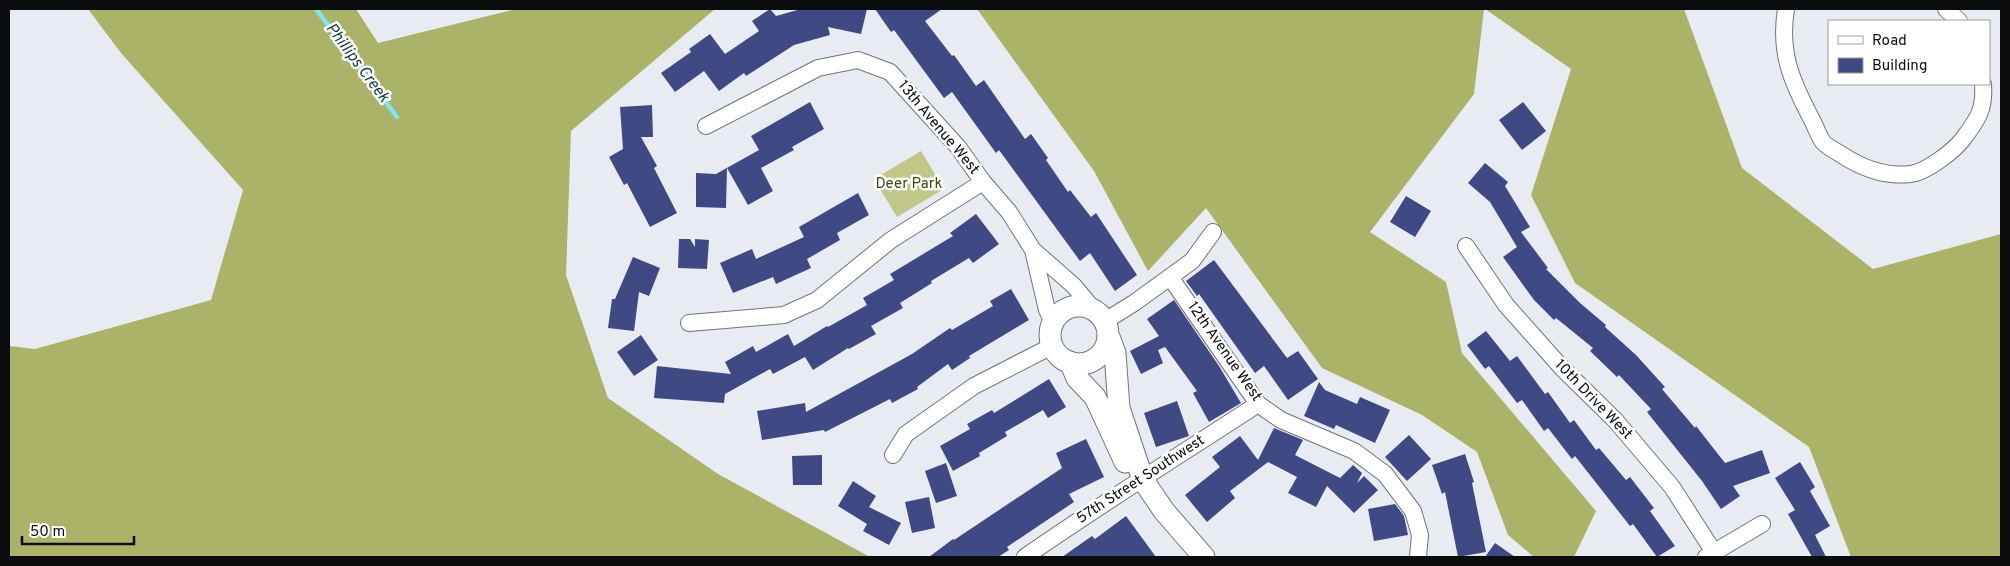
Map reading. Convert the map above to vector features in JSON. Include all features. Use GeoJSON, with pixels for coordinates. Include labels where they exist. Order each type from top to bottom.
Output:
{"type":"FeatureCollection","features":[{"type":"Feature","properties":{"kind":"street"},"geometry":{"type":"LineString","coordinates":[[1786,9],[1783,28],[1785,56],[1800,96],[1824,143],[1856,165],[1879,172],[1911,174],[1938,162],[1956,148],[1974,124],[1984,101],[1983,85]]}},
{"type":"Feature","properties":{"kind":"street"},"geometry":{"type":"LineString","coordinates":[[1946,9],[1958,20]]}},
{"type":"Feature","properties":{"kind":"street","name":"13th Avenue West"},"geometry":{"type":"LineString","coordinates":[[706,126],[818,68],[858,60],[890,72],[958,148],[983,182],[1009,212],[1032,250],[1053,322]]}},
{"type":"Feature","properties":{"kind":"street"},"geometry":{"type":"LineString","coordinates":[[690,323],[784,316],[818,300],[891,240],[983,182]]}},
{"type":"Feature","properties":{"kind":"street"},"geometry":{"type":"LineString","coordinates":[[1103,322],[1134,303],[1192,261],[1213,232]]}},
{"type":"Feature","properties":{"kind":"street","name":"10th Drive West"},"geometry":{"type":"LineString","coordinates":[[1466,246],[1506,305],[1562,368],[1614,420],[1672,487],[1712,555]]}},
{"type":"Feature","properties":{"kind":"street","name":"13th Avenue West"},"geometry":{"type":"LineString","coordinates":[[1032,250],[1074,286],[1103,322],[1115,354],[1119,408],[1143,480]]}},
{"type":"Feature","properties":{"kind":"street","name":"12th Avenue West"},"geometry":{"type":"LineString","coordinates":[[1170,277],[1258,404],[1281,420],[1354,451],[1385,474],[1414,511],[1420,535],[1418,557]]}},
{"type":"Feature","properties":{"kind":"street"},"geometry":{"type":"LineString","coordinates":[[1073,306],[1086,306],[1103,322],[1105,348],[1096,359],[1083,364],[1070,362],[1058,355],[1052,346],[1050,336],[1053,322],[1061,312],[1073,306]]}},
{"type":"Feature","properties":{"kind":"street"},"geometry":{"type":"LineString","coordinates":[[893,455],[906,434],[974,386],[1052,346]]}},
{"type":"Feature","properties":{"kind":"street","name":"13th Avenue West"},"geometry":{"type":"LineString","coordinates":[[1070,362],[1077,378],[1095,397],[1126,464],[1143,480],[1164,512],[1204,557]]}},
{"type":"Feature","properties":{"kind":"street","name":"57th Street Southwest"},"geometry":{"type":"LineString","coordinates":[[1025,557],[1087,514],[1143,480],[1258,404]]}},
{"type":"Feature","properties":{"kind":"street"},"geometry":{"type":"LineString","coordinates":[[1712,555],[1762,524]]}},
{"type":"Feature","properties":{"kind":"green space"},"geometry":{"type":"Polygon","coordinates":[[[88,9],[356,9],[378,43],[516,9],[715,9],[571,131],[566,275],[608,398],[718,474],[870,557],[9,557],[9,346],[35,349],[211,300],[243,190],[121,53],[88,9]]]}},
{"type":"Feature","properties":{"kind":"green space"},"geometry":{"type":"Polygon","coordinates":[[[977,9],[1484,9],[1474,94],[1370,232],[1446,282],[1462,353],[1596,511],[1574,557],[1534,557],[1508,535],[1477,452],[1422,415],[1322,368],[1206,208],[1148,271],[1094,171],[977,9]]]}},
{"type":"Feature","properties":{"kind":"green space"},"geometry":{"type":"Polygon","coordinates":[[[1485,9],[1684,9],[1742,168],[1873,269],[2001,234],[2001,557],[1851,557],[1809,447],[1575,283],[1531,195],[1571,69],[1485,9]]]}},
{"type":"Feature","properties":{"kind":"green space","name":"Deer Park"},"geometry":{"type":"Polygon","coordinates":[[[921,151],[944,189],[897,217],[874,179],[921,151]]]}},
{"type":"Feature","properties":{"kind":"building"},"geometry":{"type":"Polygon","coordinates":[[[770,9],[776,16],[801,9],[867,9],[861,34],[828,27],[830,35],[794,45],[746,76],[744,73],[719,91],[704,71],[675,92],[661,73],[691,52],[689,49],[710,34],[725,54],[759,31],[752,21],[770,9]]]}},
{"type":"Feature","properties":{"kind":"building"},"geometry":{"type":"Polygon","coordinates":[[[875,9],[942,9],[925,21],[952,56],[954,55],[976,86],[984,80],[1025,139],[1031,134],[1068,192],[1070,190],[1091,217],[1096,213],[1137,275],[1115,291],[1090,253],[1080,261],[999,150],[996,153],[952,92],[944,98],[894,30],[891,32],[875,9]]]}},
{"type":"Feature","properties":{"kind":"building"},"geometry":{"type":"Polygon","coordinates":[[[810,102],[824,129],[792,147],[794,150],[761,168],[773,191],[748,205],[727,168],[726,208],[696,207],[696,173],[716,174],[759,150],[751,136],[810,102]]]}},
{"type":"Feature","properties":{"kind":"building"},"geometry":{"type":"Polygon","coordinates":[[[1523,102],[1546,131],[1522,150],[1499,120],[1523,102]]]}},
{"type":"Feature","properties":{"kind":"building"},"geometry":{"type":"Polygon","coordinates":[[[652,105],[653,137],[641,137],[657,166],[654,168],[677,213],[650,227],[627,183],[624,185],[609,157],[623,149],[620,107],[652,105]]]}},
{"type":"Feature","properties":{"kind":"building"},"geometry":{"type":"Polygon","coordinates":[[[1485,163],[1508,182],[1505,186],[1530,227],[1521,232],[1548,268],[1546,269],[1636,355],[1665,387],[1662,389],[1695,428],[1696,426],[1725,463],[1762,450],[1770,473],[1733,486],[1740,496],[1721,509],[1702,481],[1647,412],[1651,409],[1619,375],[1617,377],[1590,351],[1593,348],[1556,318],[1554,320],[1534,300],[1503,257],[1517,247],[1490,202],[1468,183],[1485,163]]]}},
{"type":"Feature","properties":{"kind":"building"},"geometry":{"type":"Polygon","coordinates":[[[858,193],[869,215],[837,233],[840,240],[807,259],[811,268],[776,284],[773,277],[733,293],[720,263],[752,249],[756,259],[804,237],[799,227],[858,193]]]}},
{"type":"Feature","properties":{"kind":"building"},"geometry":{"type":"Polygon","coordinates":[[[1406,196],[1431,211],[1415,237],[1390,222],[1406,196]]]}},
{"type":"Feature","properties":{"kind":"building"},"geometry":{"type":"Polygon","coordinates":[[[976,214],[999,244],[973,263],[969,258],[931,281],[932,283],[900,303],[903,308],[871,326],[876,334],[848,348],[813,370],[805,357],[773,374],[770,369],[725,394],[724,403],[654,398],[657,366],[731,374],[725,362],[753,346],[756,352],[788,334],[794,346],[867,305],[863,298],[894,280],[890,274],[953,236],[950,233],[976,214]]]}},
{"type":"Feature","properties":{"kind":"building"},"geometry":{"type":"Polygon","coordinates":[[[679,239],[690,239],[695,247],[695,239],[709,240],[707,269],[678,268],[679,239]]]}},
{"type":"Feature","properties":{"kind":"building"},"geometry":{"type":"Polygon","coordinates":[[[633,257],[660,268],[649,296],[639,292],[634,331],[608,328],[612,299],[615,299],[633,257]]]}},
{"type":"Feature","properties":{"kind":"building"},"geometry":{"type":"Polygon","coordinates":[[[1214,260],[1287,358],[1298,351],[1318,379],[1288,400],[1264,366],[1255,373],[1199,294],[1197,296],[1186,281],[1214,260]]]}},
{"type":"Feature","properties":{"kind":"building"},"geometry":{"type":"Polygon","coordinates":[[[1011,289],[1029,320],[969,356],[970,358],[952,370],[948,364],[917,387],[918,389],[892,403],[890,399],[825,432],[824,430],[762,440],[757,411],[805,403],[806,412],[912,354],[950,328],[952,330],[993,306],[990,301],[1011,289]]]}},
{"type":"Feature","properties":{"kind":"building"},"geometry":{"type":"Polygon","coordinates":[[[1174,300],[1219,366],[1241,403],[1209,422],[1193,393],[1197,391],[1165,347],[1158,350],[1163,363],[1141,374],[1130,351],[1159,336],[1147,319],[1174,300]]]}},
{"type":"Feature","properties":{"kind":"building"},"geometry":{"type":"Polygon","coordinates":[[[1486,331],[1510,361],[1517,356],[1545,394],[1548,392],[1570,423],[1574,420],[1596,450],[1599,448],[1626,480],[1630,477],[1654,508],[1650,511],[1675,546],[1657,557],[1633,524],[1630,526],[1575,456],[1572,459],[1548,428],[1544,431],[1522,400],[1517,403],[1489,366],[1485,369],[1467,345],[1486,331]]]}},
{"type":"Feature","properties":{"kind":"building"},"geometry":{"type":"Polygon","coordinates":[[[641,335],[658,360],[634,376],[617,352],[641,335]]]}},
{"type":"Feature","properties":{"kind":"building"},"geometry":{"type":"Polygon","coordinates":[[[1049,379],[1066,407],[1048,418],[1043,410],[1005,432],[1007,436],[979,453],[980,456],[953,471],[940,446],[970,429],[967,424],[992,410],[994,413],[1049,379]]]}},
{"type":"Feature","properties":{"kind":"building"},"geometry":{"type":"Polygon","coordinates":[[[1319,382],[1325,390],[1357,404],[1360,397],[1390,410],[1375,443],[1336,425],[1334,429],[1304,416],[1319,382]]]}},
{"type":"Feature","properties":{"kind":"building"},"geometry":{"type":"Polygon","coordinates":[[[1177,401],[1189,436],[1156,447],[1144,413],[1177,401]]]}},
{"type":"Feature","properties":{"kind":"building"},"geometry":{"type":"Polygon","coordinates":[[[1274,428],[1303,440],[1295,455],[1340,478],[1353,465],[1362,473],[1357,483],[1364,476],[1378,490],[1354,513],[1327,486],[1316,507],[1288,493],[1297,477],[1268,462],[1230,491],[1235,498],[1207,522],[1185,495],[1220,467],[1212,457],[1240,436],[1258,460],[1274,428]]]}},
{"type":"Feature","properties":{"kind":"building"},"geometry":{"type":"Polygon","coordinates":[[[1409,435],[1431,459],[1407,481],[1385,457],[1409,435]]]}},
{"type":"Feature","properties":{"kind":"building"},"geometry":{"type":"Polygon","coordinates":[[[1086,439],[1104,477],[1069,494],[1074,502],[1007,547],[1009,550],[998,557],[929,557],[953,539],[1062,468],[1056,453],[1086,439]]]}},
{"type":"Feature","properties":{"kind":"building"},"geometry":{"type":"Polygon","coordinates":[[[1465,454],[1474,482],[1472,483],[1486,552],[1458,557],[1445,492],[1442,494],[1432,465],[1465,454]]]}},
{"type":"Feature","properties":{"kind":"building"},"geometry":{"type":"Polygon","coordinates":[[[822,455],[822,485],[793,485],[792,456],[822,455]]]}},
{"type":"Feature","properties":{"kind":"building"},"geometry":{"type":"Polygon","coordinates":[[[1800,462],[1815,487],[1810,491],[1830,526],[1815,535],[1826,557],[1812,557],[1788,514],[1795,510],[1775,478],[1800,462]]]}},
{"type":"Feature","properties":{"kind":"building"},"geometry":{"type":"Polygon","coordinates":[[[946,463],[957,496],[936,503],[925,471],[946,463]]]}},
{"type":"Feature","properties":{"kind":"building"},"geometry":{"type":"Polygon","coordinates":[[[853,481],[876,496],[869,507],[901,523],[889,545],[863,531],[867,524],[838,506],[853,481]]]}},
{"type":"Feature","properties":{"kind":"building"},"geometry":{"type":"Polygon","coordinates":[[[929,497],[935,528],[912,533],[905,502],[929,497]]]}},
{"type":"Feature","properties":{"kind":"building"},"geometry":{"type":"Polygon","coordinates":[[[1395,504],[1404,516],[1408,535],[1374,541],[1368,509],[1395,504]]]}},
{"type":"Feature","properties":{"kind":"building"},"geometry":{"type":"Polygon","coordinates":[[[1126,516],[1156,557],[1062,557],[1092,536],[1095,539],[1126,516]]]}},
{"type":"Feature","properties":{"kind":"building"},"geometry":{"type":"Polygon","coordinates":[[[1495,543],[1515,557],[1485,557],[1495,543]]]}},
{"type":"Feature","properties":{"kind":"waterway","name":"Phillips Creek"},"geometry":{"type":"LineString","coordinates":[[316,9],[397,117]]}}]}
